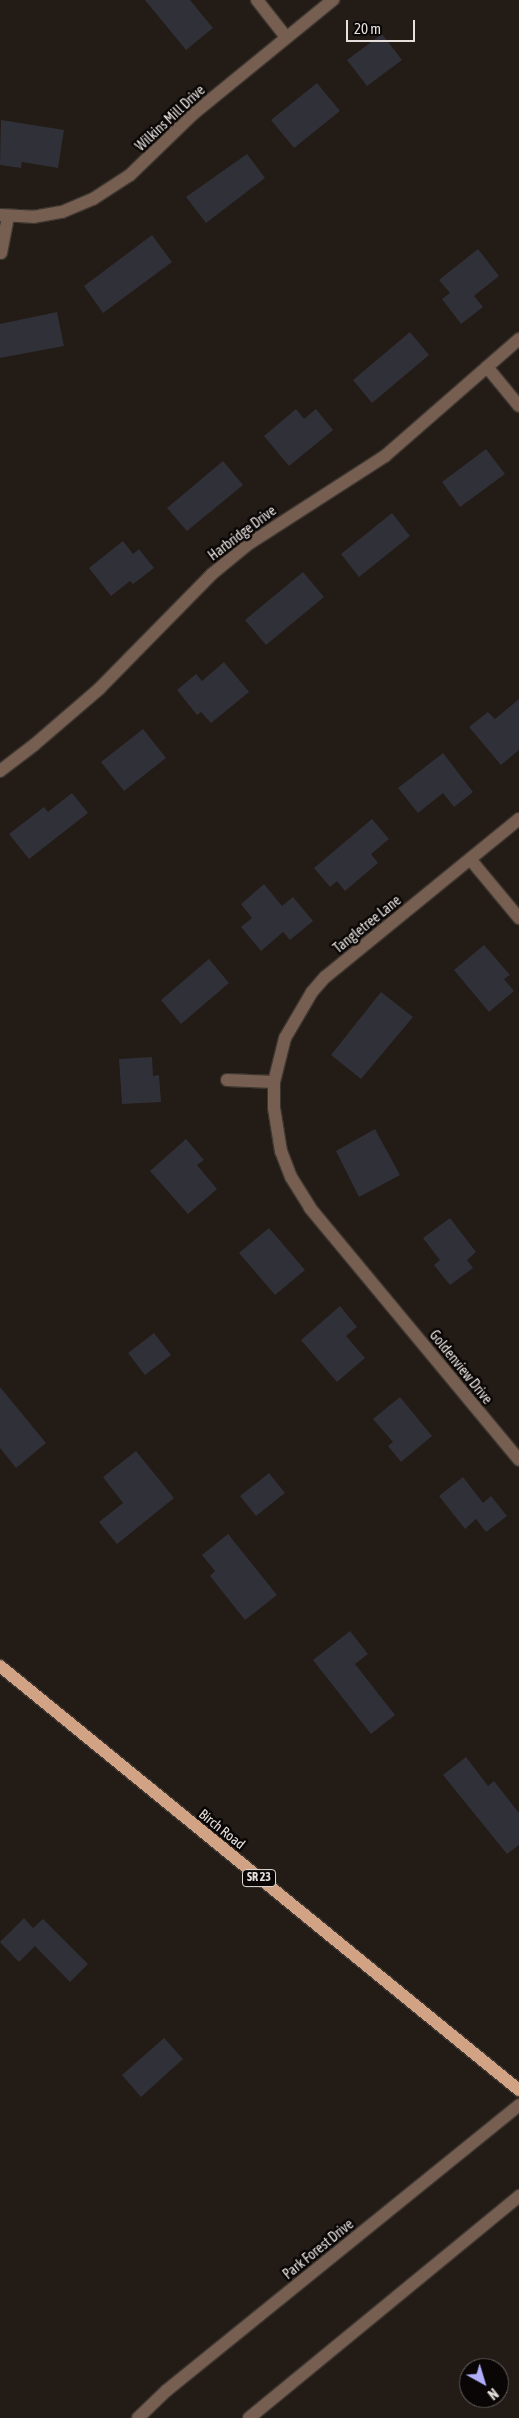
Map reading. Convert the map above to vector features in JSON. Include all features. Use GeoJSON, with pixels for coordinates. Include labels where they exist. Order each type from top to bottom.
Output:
{"type":"FeatureCollection","features":[{"type":"Feature","properties":{"kind":"main road","name":"Birch Road"},"geometry":{"type":"LineString","coordinates":[[0,1666],[519,2090]]}},
{"type":"Feature","properties":{"kind":"street"},"geometry":{"type":"LineString","coordinates":[[257,0],[286,38]]}},
{"type":"Feature","properties":{"kind":"street","name":"Wilkins Mill Drive"},"geometry":{"type":"LineString","coordinates":[[2,253],[4,216],[33,217],[62,212],[93,199],[130,175],[193,114],[333,0]]}},
{"type":"Feature","properties":{"kind":"street","name":"Harbridge Drive"},"geometry":{"type":"LineString","coordinates":[[0,771],[34,745],[99,689],[212,574],[247,544],[385,456],[519,339]]}},
{"type":"Feature","properties":{"kind":"street"},"geometry":{"type":"LineString","coordinates":[[487,367],[519,406]]}},
{"type":"Feature","properties":{"kind":"street","name":"Tangletree Lane"},"geometry":{"type":"LineString","coordinates":[[381,1293],[310,1208],[291,1177],[281,1151],[274,1108],[274,1082],[286,1038],[301,1007],[324,977],[519,819]]}},
{"type":"Feature","properties":{"kind":"street"},"geometry":{"type":"LineString","coordinates":[[470,859],[519,918]]}},
{"type":"Feature","properties":{"kind":"street"},"geometry":{"type":"LineString","coordinates":[[227,1080],[274,1082]]}},
{"type":"Feature","properties":{"kind":"street","name":"Goldenview Drive"},"geometry":{"type":"LineString","coordinates":[[381,1293],[519,1460]]}},
{"type":"Feature","properties":{"kind":"street","name":"Park Forest Drive"},"geometry":{"type":"LineString","coordinates":[[138,2418],[166,2391],[519,2105]]}},
{"type":"Feature","properties":{"kind":"street"},"geometry":{"type":"LineString","coordinates":[[248,2418],[519,2196]]}},
{"type":"Feature","properties":{"kind":"building"},"geometry":{"type":"Polygon","coordinates":[[[145,0],[190,0],[213,28],[186,50],[145,0]]]}},
{"type":"Feature","properties":{"kind":"building"},"geometry":{"type":"Polygon","coordinates":[[[382,34],[402,60],[367,86],[347,60],[382,34]]]}},
{"type":"Feature","properties":{"kind":"building"},"geometry":{"type":"Polygon","coordinates":[[[317,83],[340,111],[294,148],[271,120],[317,83]]]}},
{"type":"Feature","properties":{"kind":"building"},"geometry":{"type":"Polygon","coordinates":[[[1,120],[64,130],[58,168],[22,162],[21,168],[0,165],[1,120]]]}},
{"type":"Feature","properties":{"kind":"building"},"geometry":{"type":"Polygon","coordinates":[[[247,154],[265,178],[206,223],[186,197],[247,154]]]}},
{"type":"Feature","properties":{"kind":"building"},"geometry":{"type":"Polygon","coordinates":[[[152,235],[172,262],[103,313],[84,286],[152,235]]]}},
{"type":"Feature","properties":{"kind":"building"},"geometry":{"type":"Polygon","coordinates":[[[478,249],[499,276],[474,296],[483,307],[461,324],[442,299],[450,293],[439,280],[478,249]]]}},
{"type":"Feature","properties":{"kind":"building"},"geometry":{"type":"Polygon","coordinates":[[[57,312],[64,346],[0,358],[0,324],[57,312]]]}},
{"type":"Feature","properties":{"kind":"building"},"geometry":{"type":"Polygon","coordinates":[[[410,332],[429,355],[372,403],[353,380],[410,332]]]}},
{"type":"Feature","properties":{"kind":"building"},"geometry":{"type":"Polygon","coordinates":[[[296,409],[304,419],[316,409],[333,430],[289,466],[264,436],[296,409]]]}},
{"type":"Feature","properties":{"kind":"building"},"geometry":{"type":"Polygon","coordinates":[[[486,449],[505,474],[460,507],[442,482],[486,449]]]}},
{"type":"Feature","properties":{"kind":"building"},"geometry":{"type":"Polygon","coordinates":[[[223,461],[243,485],[187,531],[167,508],[223,461]]]}},
{"type":"Feature","properties":{"kind":"building"},"geometry":{"type":"Polygon","coordinates":[[[392,513],[410,536],[359,577],[341,554],[392,513]]]}},
{"type":"Feature","properties":{"kind":"building"},"geometry":{"type":"Polygon","coordinates":[[[123,541],[133,554],[139,549],[154,568],[133,584],[130,581],[111,596],[89,568],[123,541]]]}},
{"type":"Feature","properties":{"kind":"building"},"geometry":{"type":"Polygon","coordinates":[[[303,572],[324,597],[266,645],[245,620],[303,572]]]}},
{"type":"Feature","properties":{"kind":"building"},"geometry":{"type":"Polygon","coordinates":[[[224,662],[249,692],[211,723],[201,712],[197,715],[177,690],[196,674],[202,681],[224,662]]]}},
{"type":"Feature","properties":{"kind":"building"},"geometry":{"type":"Polygon","coordinates":[[[519,699],[519,750],[501,765],[469,727],[488,712],[495,719],[519,699]]]}},
{"type":"Feature","properties":{"kind":"building"},"geometry":{"type":"Polygon","coordinates":[[[143,729],[166,758],[124,791],[101,762],[143,729]]]}},
{"type":"Feature","properties":{"kind":"building"},"geometry":{"type":"Polygon","coordinates":[[[443,753],[473,792],[454,807],[443,793],[418,813],[398,788],[443,753]]]}},
{"type":"Feature","properties":{"kind":"building"},"geometry":{"type":"Polygon","coordinates":[[[72,793],[88,813],[29,859],[9,834],[44,807],[48,812],[72,793]]]}},
{"type":"Feature","properties":{"kind":"building"},"geometry":{"type":"Polygon","coordinates":[[[372,819],[389,839],[371,854],[378,863],[345,891],[337,881],[330,887],[314,868],[372,819]]]}},
{"type":"Feature","properties":{"kind":"building"},"geometry":{"type":"Polygon","coordinates":[[[264,884],[282,906],[293,897],[313,921],[290,940],[283,932],[261,951],[241,927],[252,918],[241,904],[264,884]]]}},
{"type":"Feature","properties":{"kind":"building"},"geometry":{"type":"Polygon","coordinates":[[[484,945],[510,975],[504,979],[514,991],[489,1012],[454,970],[484,945]]]}},
{"type":"Feature","properties":{"kind":"building"},"geometry":{"type":"Polygon","coordinates":[[[209,959],[229,983],[181,1024],[161,1000],[209,959]]]}},
{"type":"Feature","properties":{"kind":"building"},"geometry":{"type":"Polygon","coordinates":[[[381,992],[413,1017],[361,1079],[331,1055],[381,992]]]}},
{"type":"Feature","properties":{"kind":"building"},"geometry":{"type":"Polygon","coordinates":[[[152,1057],[153,1076],[159,1075],[161,1102],[122,1104],[119,1059],[152,1057]]]}},
{"type":"Feature","properties":{"kind":"building"},"geometry":{"type":"Polygon","coordinates":[[[375,1129],[400,1175],[359,1197],[336,1151],[375,1129]]]}},
{"type":"Feature","properties":{"kind":"building"},"geometry":{"type":"Polygon","coordinates":[[[186,1139],[204,1160],[197,1165],[217,1189],[188,1214],[150,1171],[186,1139]]]}},
{"type":"Feature","properties":{"kind":"building"},"geometry":{"type":"Polygon","coordinates":[[[450,1218],[476,1252],[467,1260],[473,1268],[450,1285],[434,1265],[440,1260],[423,1238],[450,1218]]]}},
{"type":"Feature","properties":{"kind":"building"},"geometry":{"type":"Polygon","coordinates":[[[269,1228],[305,1270],[275,1295],[239,1253],[269,1228]]]}},
{"type":"Feature","properties":{"kind":"building"},"geometry":{"type":"Polygon","coordinates":[[[340,1306],[357,1327],[346,1336],[365,1358],[337,1382],[301,1340],[340,1306]]]}},
{"type":"Feature","properties":{"kind":"building"},"geometry":{"type":"Polygon","coordinates":[[[154,1333],[171,1355],[145,1375],[128,1353],[154,1333]]]}},
{"type":"Feature","properties":{"kind":"building"},"geometry":{"type":"Polygon","coordinates":[[[0,1387],[46,1443],[16,1468],[0,1448],[0,1387]]]}},
{"type":"Feature","properties":{"kind":"building"},"geometry":{"type":"Polygon","coordinates":[[[400,1397],[432,1436],[401,1462],[388,1446],[393,1442],[373,1419],[400,1397]]]}},
{"type":"Feature","properties":{"kind":"building"},"geometry":{"type":"Polygon","coordinates":[[[136,1451],[174,1498],[117,1544],[99,1522],[123,1503],[103,1477],[136,1451]]]}},
{"type":"Feature","properties":{"kind":"building"},"geometry":{"type":"Polygon","coordinates":[[[269,1473],[285,1493],[256,1516],[240,1496],[269,1473]]]}},
{"type":"Feature","properties":{"kind":"building"},"geometry":{"type":"Polygon","coordinates":[[[463,1477],[483,1503],[491,1496],[507,1516],[486,1532],[476,1519],[465,1529],[439,1496],[463,1477]]]}},
{"type":"Feature","properties":{"kind":"building"},"geometry":{"type":"Polygon","coordinates":[[[228,1534],[277,1595],[245,1620],[210,1576],[215,1571],[202,1555],[228,1534]]]}},
{"type":"Feature","properties":{"kind":"building"},"geometry":{"type":"Polygon","coordinates":[[[350,1631],[368,1654],[355,1664],[395,1715],[371,1734],[313,1660],[350,1631]]]}},
{"type":"Feature","properties":{"kind":"building"},"geometry":{"type":"Polygon","coordinates":[[[466,1757],[488,1786],[494,1781],[519,1813],[519,1845],[507,1854],[443,1775],[466,1757]]]}},
{"type":"Feature","properties":{"kind":"building"},"geometry":{"type":"Polygon","coordinates":[[[24,1918],[33,1928],[43,1919],[88,1964],[70,1982],[35,1946],[19,1962],[0,1942],[24,1918]]]}},
{"type":"Feature","properties":{"kind":"building"},"geometry":{"type":"Polygon","coordinates":[[[164,2038],[183,2059],[141,2097],[122,2075],[164,2038]]]}}]}
